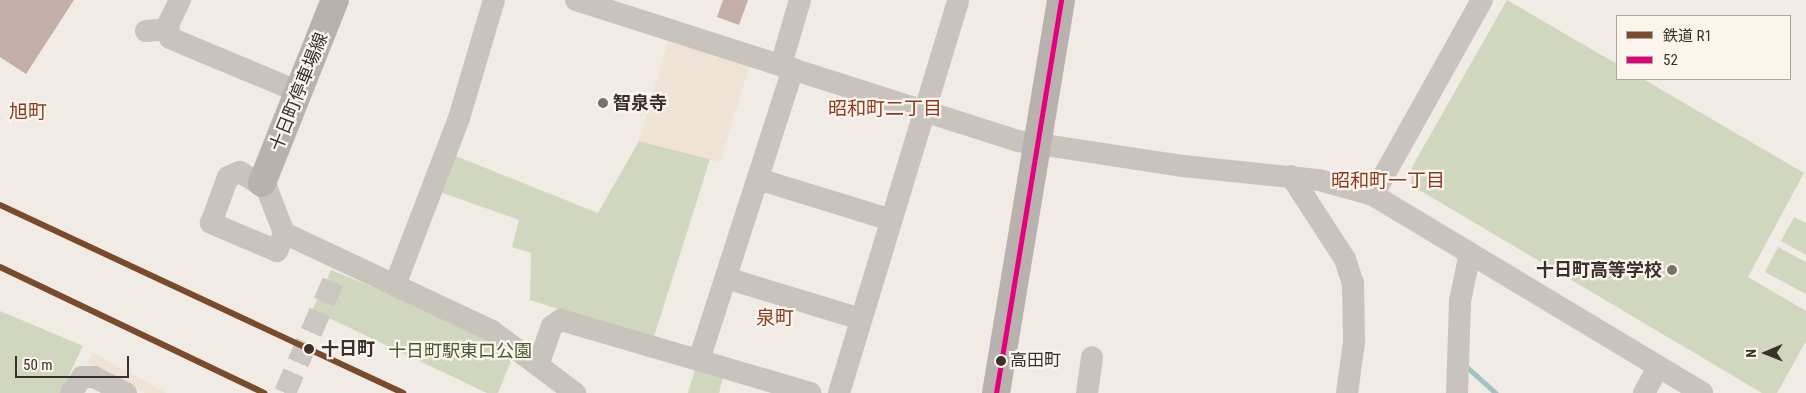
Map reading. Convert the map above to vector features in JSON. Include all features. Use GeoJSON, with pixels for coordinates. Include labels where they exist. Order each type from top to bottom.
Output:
{"type":"FeatureCollection","features":[{"type":"Feature","properties":{"kind":"main road","name":"十日町停車場線"},"geometry":{"type":"LineString","coordinates":[[262,183],[335,0]]}},
{"type":"Feature","properties":{"kind":"main road"},"geometry":{"type":"LineString","coordinates":[[996,393],[1062,0]]}},
{"type":"Feature","properties":{"kind":"street"},"geometry":{"type":"LineString","coordinates":[[180,0],[157,30],[170,38],[299,92]]}},
{"type":"Feature","properties":{"kind":"street"},"geometry":{"type":"LineString","coordinates":[[396,285],[459,118],[494,0]]}},
{"type":"Feature","properties":{"kind":"street"},"geometry":{"type":"LineString","coordinates":[[576,0],[1038,146],[1291,176],[1373,195],[1702,393]]}},
{"type":"Feature","properties":{"kind":"street"},"geometry":{"type":"LineString","coordinates":[[699,360],[758,179],[787,67],[800,0]]}},
{"type":"Feature","properties":{"kind":"street"},"geometry":{"type":"LineString","coordinates":[[1373,195],[1482,0]]}},
{"type":"Feature","properties":{"kind":"street"},"geometry":{"type":"LineString","coordinates":[[839,393],[958,2]]}},
{"type":"Feature","properties":{"kind":"street"},"geometry":{"type":"LineString","coordinates":[[284,234],[273,253],[212,223],[232,173],[262,183],[284,234],[492,331],[539,363],[575,393]]}},
{"type":"Feature","properties":{"kind":"street"},"geometry":{"type":"LineString","coordinates":[[1291,176],[1345,259],[1353,283],[1354,342],[1347,393]]}},
{"type":"Feature","properties":{"kind":"street"},"geometry":{"type":"LineString","coordinates":[[758,179],[891,220]]}},
{"type":"Feature","properties":{"kind":"street"},"geometry":{"type":"LineString","coordinates":[[1457,393],[1460,301],[1470,252]]}},
{"type":"Feature","properties":{"kind":"street"},"geometry":{"type":"LineString","coordinates":[[726,278],[861,319]]}},
{"type":"Feature","properties":{"kind":"street"},"geometry":{"type":"LineString","coordinates":[[539,363],[552,326],[561,320],[811,393]]}},
{"type":"Feature","properties":{"kind":"street"},"geometry":{"type":"LineString","coordinates":[[1087,393],[1092,357]]}},
{"type":"Feature","properties":{"kind":"street"},"geometry":{"type":"LineString","coordinates":[[1644,393],[1658,368]]}},
{"type":"Feature","properties":{"kind":"street"},"geometry":{"type":"LineString","coordinates":[[71,393],[82,377],[94,377],[126,393]]}},
{"type":"Feature","properties":{"kind":"green space","name":"十日町高等学校"},"geometry":{"type":"Polygon","coordinates":[[[1507,0],[1616,63],[1616,80],[1645,80],[1804,173],[1748,277],[1806,311],[1806,341],[1777,393],[1762,393],[1411,185],[1412,167],[1507,0]]]}},
{"type":"Feature","properties":{"kind":"green space"},"geometry":{"type":"Polygon","coordinates":[[[639,141],[710,159],[653,340],[530,300],[531,253],[512,247],[519,220],[440,192],[453,155],[598,213],[639,141]]]}},
{"type":"Feature","properties":{"kind":"green space"},"geometry":{"type":"Polygon","coordinates":[[[1794,217],[1806,223],[1806,255],[1781,241],[1794,217]]]}},
{"type":"Feature","properties":{"kind":"green space"},"geometry":{"type":"Polygon","coordinates":[[[1778,247],[1806,262],[1806,294],[1765,272],[1778,247]]]}},
{"type":"Feature","properties":{"kind":"green space","name":"十日町駅東口公園"},"geometry":{"type":"Polygon","coordinates":[[[331,270],[475,329],[512,359],[498,393],[487,393],[312,310],[331,270]]]}},
{"type":"Feature","properties":{"kind":"green space"},"geometry":{"type":"Polygon","coordinates":[[[0,311],[83,346],[60,393],[0,393],[0,311]]]}},
{"type":"Feature","properties":{"kind":"green space"},"geometry":{"type":"Polygon","coordinates":[[[695,369],[723,377],[719,393],[688,393],[695,369]]]}},
{"type":"Feature","properties":{"kind":"shaded area"},"geometry":{"type":"Polygon","coordinates":[[[668,41],[750,65],[720,162],[639,141],[668,41]]]}},
{"type":"Feature","properties":{"kind":"shaded area"},"geometry":{"type":"Polygon","coordinates":[[[93,353],[167,393],[145,393],[87,363],[93,353]]]}},
{"type":"Feature","properties":{"kind":"building"},"geometry":{"type":"Polygon","coordinates":[[[0,0],[74,0],[26,74],[0,57],[0,0]]]}},
{"type":"Feature","properties":{"kind":"building"},"geometry":{"type":"Polygon","coordinates":[[[723,0],[748,0],[739,25],[717,17],[723,0]]]}},
{"type":"Feature","properties":{"kind":"waterway"},"geometry":{"type":"LineString","coordinates":[[1466,366],[1496,393]]}},
{"type":"Feature","properties":{"kind":"tunnel"},"geometry":{"type":"LineString","coordinates":[[285,393],[334,279]]}},
{"type":"Feature","properties":{"kind":"railway"},"geometry":{"type":"LineString","coordinates":[[0,267],[264,393]]}},
{"type":"Feature","properties":{"kind":"rail line","name":"R1"},"geometry":{"type":"LineString","coordinates":[[0,205],[403,393]]}},
{"type":"Feature","properties":{"kind":"rail line","name":"R1"},"geometry":{"type":"LineString","coordinates":[[0,267],[264,393]]}},
{"type":"Feature","properties":{"kind":"transit line","name":"52"},"geometry":{"type":"LineString","coordinates":[[996,393],[1061,0]]}},
{"type":"Feature","properties":{"kind":"place","name":"智泉寺"},"geometry":{"type":"Point","coordinates":[603,103]}},
{"type":"Feature","properties":{"kind":"place","name":"十日町高等学校"},"geometry":{"type":"Point","coordinates":[1672,270]}},
{"type":"Feature","properties":{"kind":"place","name":"十日町"},"geometry":{"type":"Point","coordinates":[309,349]}},
{"type":"Feature","properties":{"kind":"place","name":"高田町"},"geometry":{"type":"Point","coordinates":[1001,361]}},
{"type":"Feature","properties":{"kind":"district","name":"昭和町二丁目"},"geometry":{"type":"Point","coordinates":[885,109]}},
{"type":"Feature","properties":{"kind":"district","name":"旭町"},"geometry":{"type":"Point","coordinates":[28,112]}},
{"type":"Feature","properties":{"kind":"district","name":"昭和町一丁目"},"geometry":{"type":"Point","coordinates":[1388,181]}},
{"type":"Feature","properties":{"kind":"district","name":"泉町"},"geometry":{"type":"Point","coordinates":[775,318]}}]}
